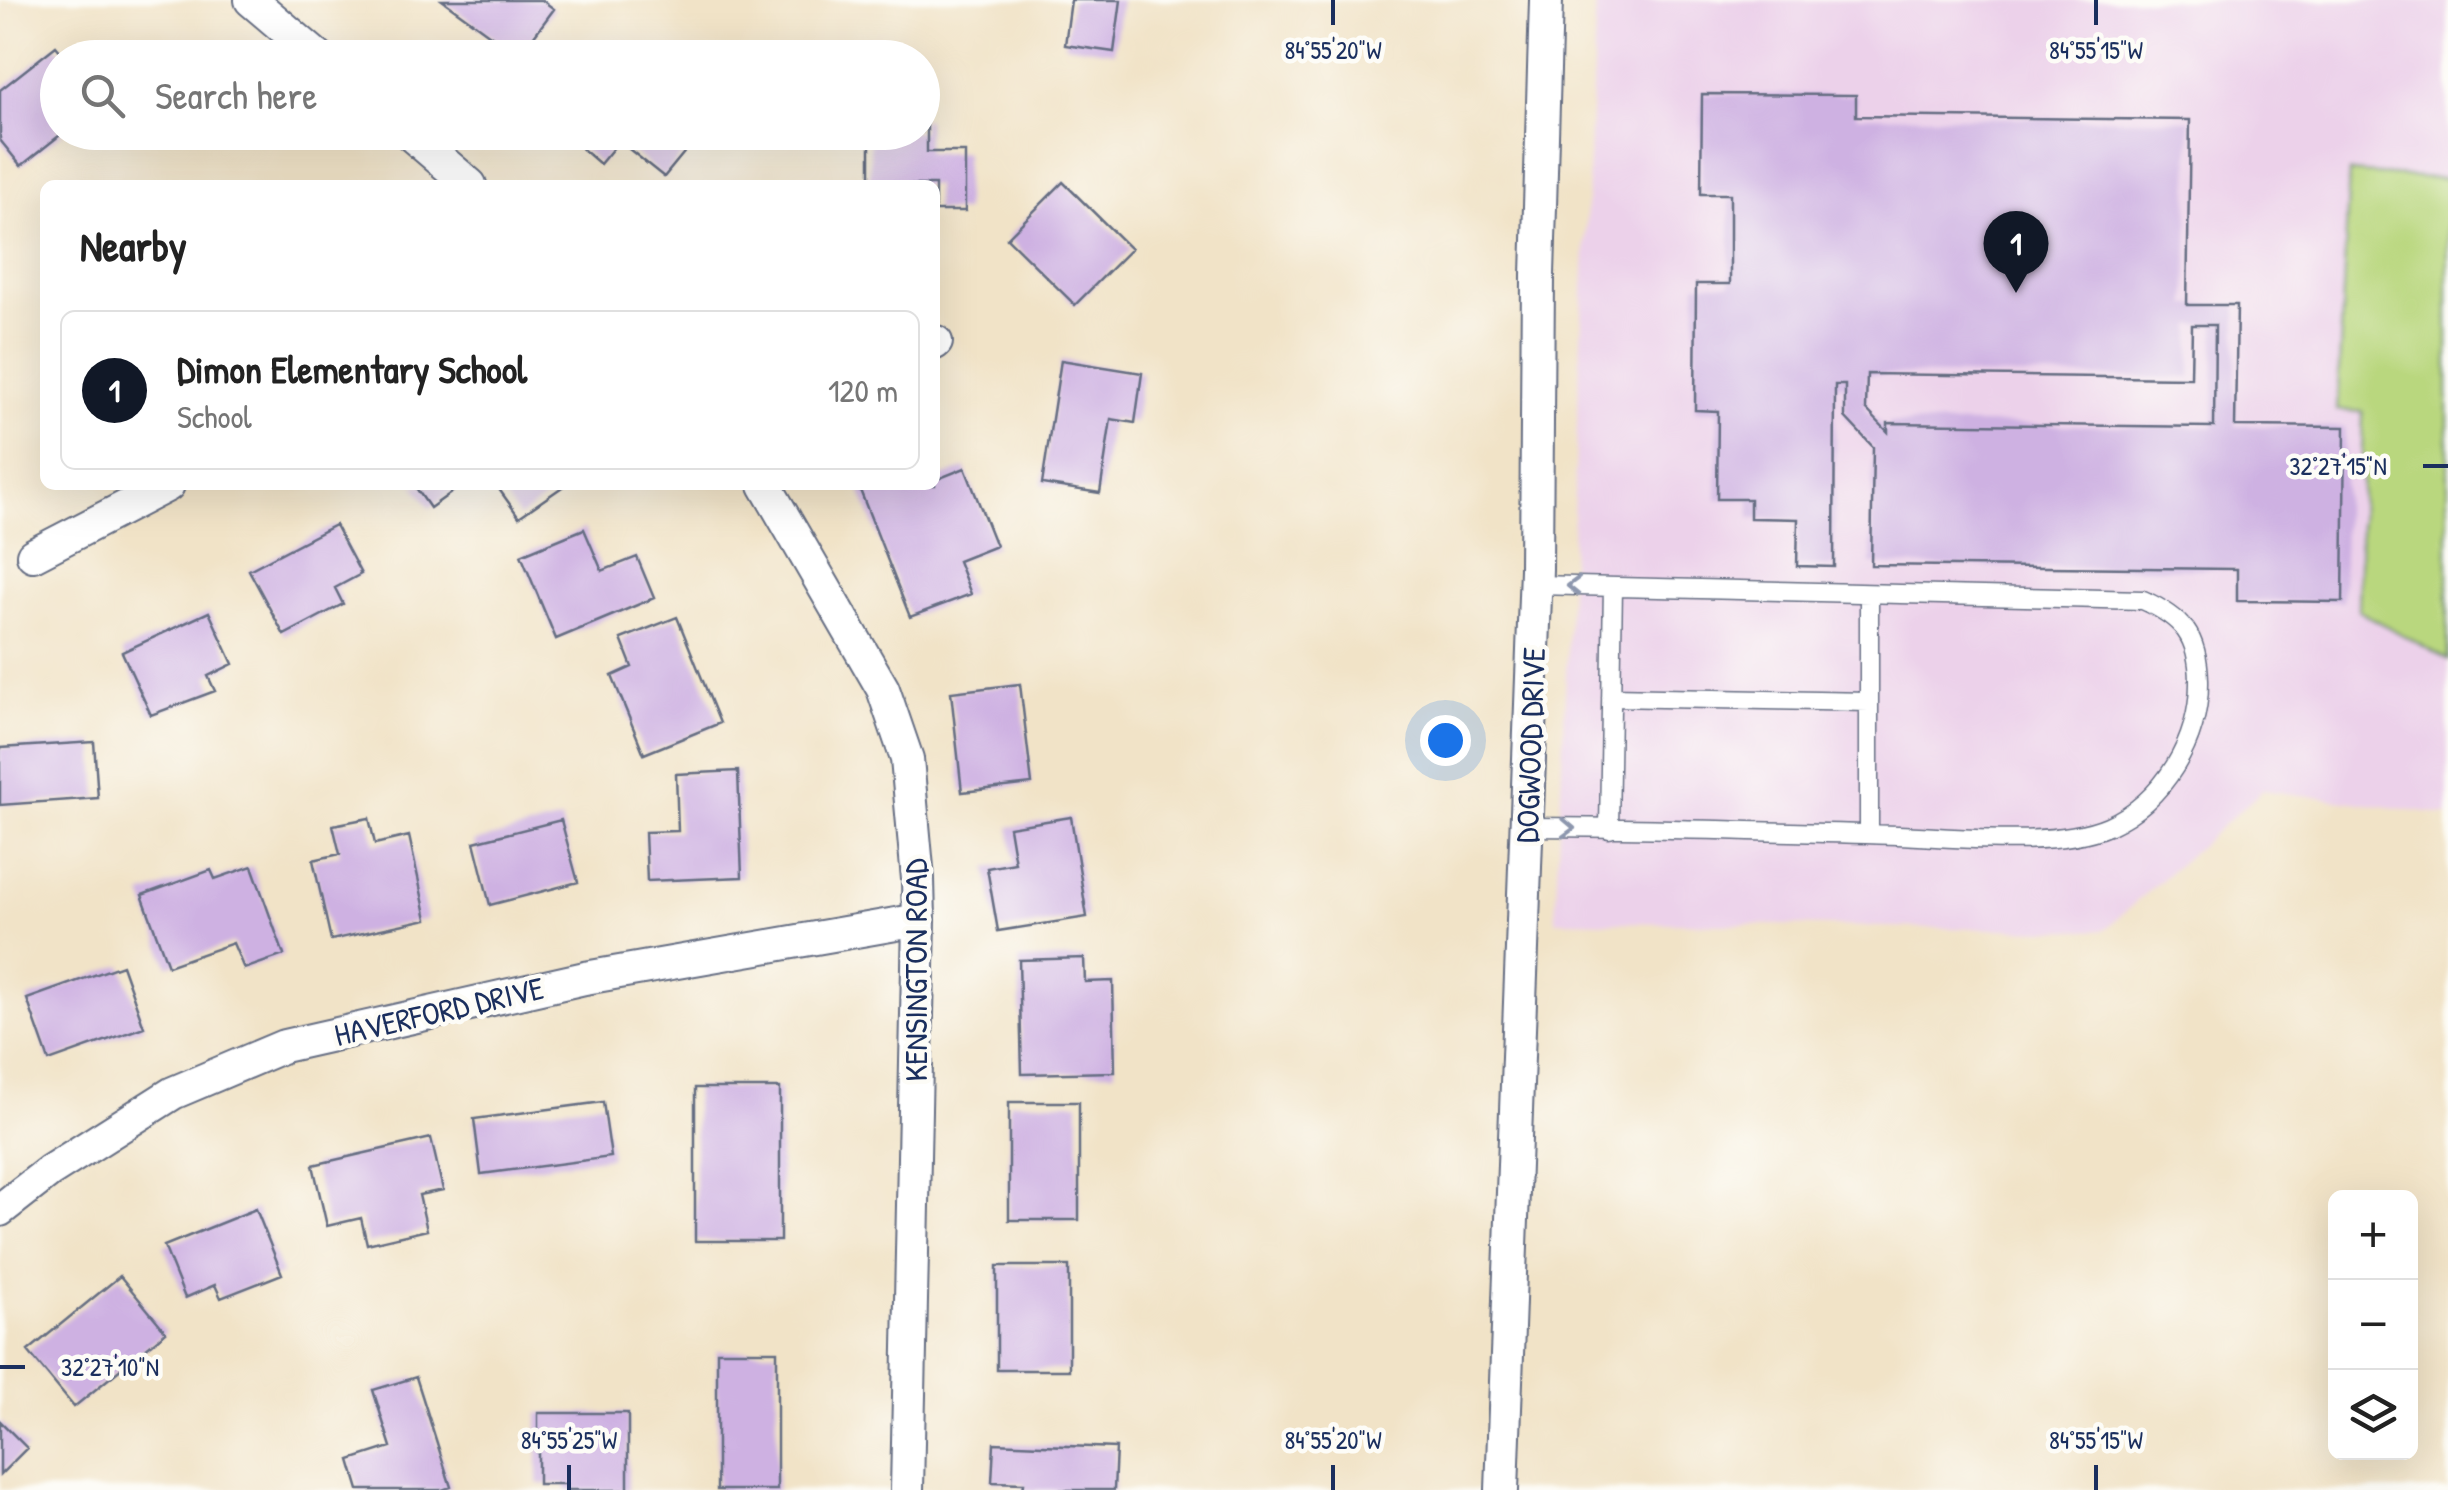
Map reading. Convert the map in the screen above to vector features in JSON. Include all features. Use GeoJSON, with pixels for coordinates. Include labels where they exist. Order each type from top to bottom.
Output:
{"type":"FeatureCollection","features":[{"type":"Feature","properties":{"kind":"street"},"geometry":{"type":"LineString","coordinates":[[251,0],[298,40]]}},
{"type":"Feature","properties":{"kind":"street","name":"DOGWOOD DRIVE"},"geometry":{"type":"LineString","coordinates":[[1502,1490],[1536,585],[1538,275],[1546,0]]}},
{"type":"Feature","properties":{"kind":"street"},"geometry":{"type":"LineString","coordinates":[[429,150],[464,180]]}},
{"type":"Feature","properties":{"kind":"street"},"geometry":{"type":"LineString","coordinates":[[33,555],[158,490]]}},
{"type":"Feature","properties":{"kind":"street","name":"KENSINGTON ROAD"},"geometry":{"type":"LineString","coordinates":[[768,490],[883,689],[906,759],[919,920],[907,1490]]}},
{"type":"Feature","properties":{"kind":"street","name":"HAVERFORD DRIVE"},"geometry":{"type":"LineString","coordinates":[[0,1210],[50,1171],[173,1092],[284,1046],[585,978],[919,920]]}},
{"type":"Feature","properties":{"kind":"lane"},"geometry":{"type":"LineString","coordinates":[[1527,827],[2054,838],[2081,834],[2107,826],[2142,805],[2159,788],[2180,758],[2199,695],[2197,650],[2189,633],[2161,608],[2143,600],[1536,585]]}},
{"type":"Feature","properties":{"kind":"lane"},"geometry":{"type":"LineString","coordinates":[[1609,829],[1613,587]]}},
{"type":"Feature","properties":{"kind":"lane"},"geometry":{"type":"LineString","coordinates":[[1870,594],[1870,834]]}},
{"type":"Feature","properties":{"kind":"lane"},"geometry":{"type":"LineString","coordinates":[[1611,697],[1870,702]]}},
{"type":"Feature","properties":{"kind":"shaded area"},"geometry":{"type":"Polygon","coordinates":[[[1596,0],[2448,0],[2448,815],[2263,790],[2103,931],[1555,921],[1596,0]]]}},
{"type":"Feature","properties":{"kind":"green space"},"geometry":{"type":"Polygon","coordinates":[[[2349,172],[2448,179],[2448,660],[2358,610],[2363,412],[2337,410],[2349,172]]]}},
{"type":"Feature","properties":{"kind":"building"},"geometry":{"type":"Polygon","coordinates":[[[442,0],[542,0],[554,9],[531,40],[497,40],[442,0]]]}},
{"type":"Feature","properties":{"kind":"building"},"geometry":{"type":"Polygon","coordinates":[[[1071,0],[1121,0],[1114,52],[1065,45],[1071,0]]]}},
{"type":"Feature","properties":{"kind":"building"},"geometry":{"type":"Polygon","coordinates":[[[40,59],[41,150],[21,166],[0,140],[0,90],[40,59]]]}},
{"type":"Feature","properties":{"kind":"building"},"geometry":{"type":"Polygon","coordinates":[[[1702,94],[1856,95],[1856,116],[2190,120],[2187,305],[2237,305],[2235,426],[2345,427],[2343,602],[2237,601],[2237,569],[1871,565],[1873,447],[1845,417],[1845,385],[1835,385],[1834,567],[1797,566],[1798,519],[1750,518],[1750,499],[1717,499],[1718,411],[1695,410],[1696,284],[1730,284],[1730,194],[1701,194],[1702,94]],[[2192,325],[2191,378],[1867,374],[1866,409],[1888,432],[1888,423],[2214,427],[2215,325],[2192,325]]]}},
{"type":"Feature","properties":{"kind":"building"},"geometry":{"type":"Polygon","coordinates":[[[584,150],[612,150],[600,164],[584,150]]]}},
{"type":"Feature","properties":{"kind":"building"},"geometry":{"type":"Polygon","coordinates":[[[630,150],[686,150],[664,177],[630,150]]]}},
{"type":"Feature","properties":{"kind":"building"},"geometry":{"type":"Polygon","coordinates":[[[870,150],[965,152],[965,211],[940,211],[940,180],[870,180],[870,150]]]}},
{"type":"Feature","properties":{"kind":"building"},"geometry":{"type":"Polygon","coordinates":[[[1063,182],[1131,249],[1075,305],[1007,238],[1063,182]]]}},
{"type":"Feature","properties":{"kind":"building"},"geometry":{"type":"Polygon","coordinates":[[[1061,360],[1142,373],[1135,423],[1111,419],[1100,493],[1042,484],[1061,360]]]}},
{"type":"Feature","properties":{"kind":"building"},"geometry":{"type":"Polygon","coordinates":[[[965,468],[996,546],[958,561],[971,594],[910,617],[860,490],[940,490],[940,478],[965,468]]]}},
{"type":"Feature","properties":{"kind":"building"},"geometry":{"type":"Polygon","coordinates":[[[417,490],[455,490],[430,508],[417,490]]]}},
{"type":"Feature","properties":{"kind":"building"},"geometry":{"type":"Polygon","coordinates":[[[500,490],[558,490],[519,517],[500,490]]]}},
{"type":"Feature","properties":{"kind":"building"},"geometry":{"type":"Polygon","coordinates":[[[335,525],[361,574],[335,588],[343,604],[284,635],[249,570],[335,525]]]}},
{"type":"Feature","properties":{"kind":"building"},"geometry":{"type":"Polygon","coordinates":[[[584,529],[602,571],[637,557],[654,598],[556,639],[521,555],[584,529]]]}},
{"type":"Feature","properties":{"kind":"building"},"geometry":{"type":"Polygon","coordinates":[[[209,612],[233,664],[208,676],[215,691],[151,715],[122,652],[209,612]]]}},
{"type":"Feature","properties":{"kind":"building"},"geometry":{"type":"Polygon","coordinates":[[[677,617],[720,723],[644,754],[612,676],[632,667],[621,639],[677,617]]]}},
{"type":"Feature","properties":{"kind":"building"},"geometry":{"type":"Polygon","coordinates":[[[1020,684],[1032,784],[962,792],[951,692],[1020,684]]]}},
{"type":"Feature","properties":{"kind":"building"},"geometry":{"type":"Polygon","coordinates":[[[94,742],[98,798],[0,805],[0,748],[94,742]]]}},
{"type":"Feature","properties":{"kind":"building"},"geometry":{"type":"Polygon","coordinates":[[[738,771],[742,877],[647,881],[645,832],[678,831],[676,774],[738,771]]]}},
{"type":"Feature","properties":{"kind":"building"},"geometry":{"type":"Polygon","coordinates":[[[1071,817],[1087,917],[998,931],[987,868],[1015,863],[1009,827],[1071,817]]]}},
{"type":"Feature","properties":{"kind":"building"},"geometry":{"type":"Polygon","coordinates":[[[369,818],[375,844],[409,836],[427,919],[331,940],[313,860],[340,854],[333,825],[369,818]]]}},
{"type":"Feature","properties":{"kind":"building"},"geometry":{"type":"Polygon","coordinates":[[[561,820],[578,882],[490,905],[474,842],[561,820]]]}},
{"type":"Feature","properties":{"kind":"building"},"geometry":{"type":"Polygon","coordinates":[[[252,866],[284,955],[244,969],[233,943],[168,966],[142,895],[211,870],[215,879],[252,866]]]}},
{"type":"Feature","properties":{"kind":"building"},"geometry":{"type":"Polygon","coordinates":[[[1084,958],[1085,982],[1113,981],[1115,1072],[1022,1074],[1019,960],[1084,958]]]}},
{"type":"Feature","properties":{"kind":"building"},"geometry":{"type":"Polygon","coordinates":[[[122,965],[144,1027],[49,1061],[27,999],[122,965]]]}},
{"type":"Feature","properties":{"kind":"building"},"geometry":{"type":"Polygon","coordinates":[[[695,1088],[780,1088],[780,1241],[695,1241],[695,1088]]]}},
{"type":"Feature","properties":{"kind":"building"},"geometry":{"type":"Polygon","coordinates":[[[603,1102],[611,1157],[481,1174],[474,1119],[603,1102]]]}},
{"type":"Feature","properties":{"kind":"building"},"geometry":{"type":"Polygon","coordinates":[[[1009,1102],[1079,1102],[1079,1220],[1009,1220],[1009,1102]]]}},
{"type":"Feature","properties":{"kind":"building"},"geometry":{"type":"Polygon","coordinates":[[[431,1138],[443,1190],[419,1195],[427,1230],[367,1244],[361,1218],[327,1226],[313,1165],[431,1138]]]}},
{"type":"Feature","properties":{"kind":"building"},"geometry":{"type":"Polygon","coordinates":[[[256,1209],[282,1274],[221,1298],[215,1285],[185,1298],[164,1246],[256,1209]]]}},
{"type":"Feature","properties":{"kind":"building"},"geometry":{"type":"Polygon","coordinates":[[[997,1266],[1069,1266],[1069,1370],[997,1370],[997,1266]]]}},
{"type":"Feature","properties":{"kind":"building"},"geometry":{"type":"Polygon","coordinates":[[[120,1276],[166,1332],[74,1407],[28,1351],[120,1276]]]}},
{"type":"Feature","properties":{"kind":"building"},"geometry":{"type":"Polygon","coordinates":[[[717,1351],[777,1351],[777,1490],[717,1490],[717,1351]]]}},
{"type":"Feature","properties":{"kind":"building"},"geometry":{"type":"Polygon","coordinates":[[[416,1377],[451,1487],[359,1490],[350,1460],[391,1447],[373,1390],[416,1377]]]}},
{"type":"Feature","properties":{"kind":"building"},"geometry":{"type":"Polygon","coordinates":[[[538,1413],[628,1413],[628,1490],[566,1490],[566,1484],[538,1484],[538,1413]]]}},
{"type":"Feature","properties":{"kind":"building"},"geometry":{"type":"Polygon","coordinates":[[[0,1421],[27,1448],[0,1475],[0,1421]]]}},
{"type":"Feature","properties":{"kind":"building"},"geometry":{"type":"Polygon","coordinates":[[[994,1443],[1116,1448],[1114,1490],[1023,1490],[1024,1483],[992,1482],[994,1443]]]}},
{"type":"Feature","properties":{"kind":"place","name":"Dimon Elementary School"},"geometry":{"type":"Point","coordinates":[2016,293]}}]}
